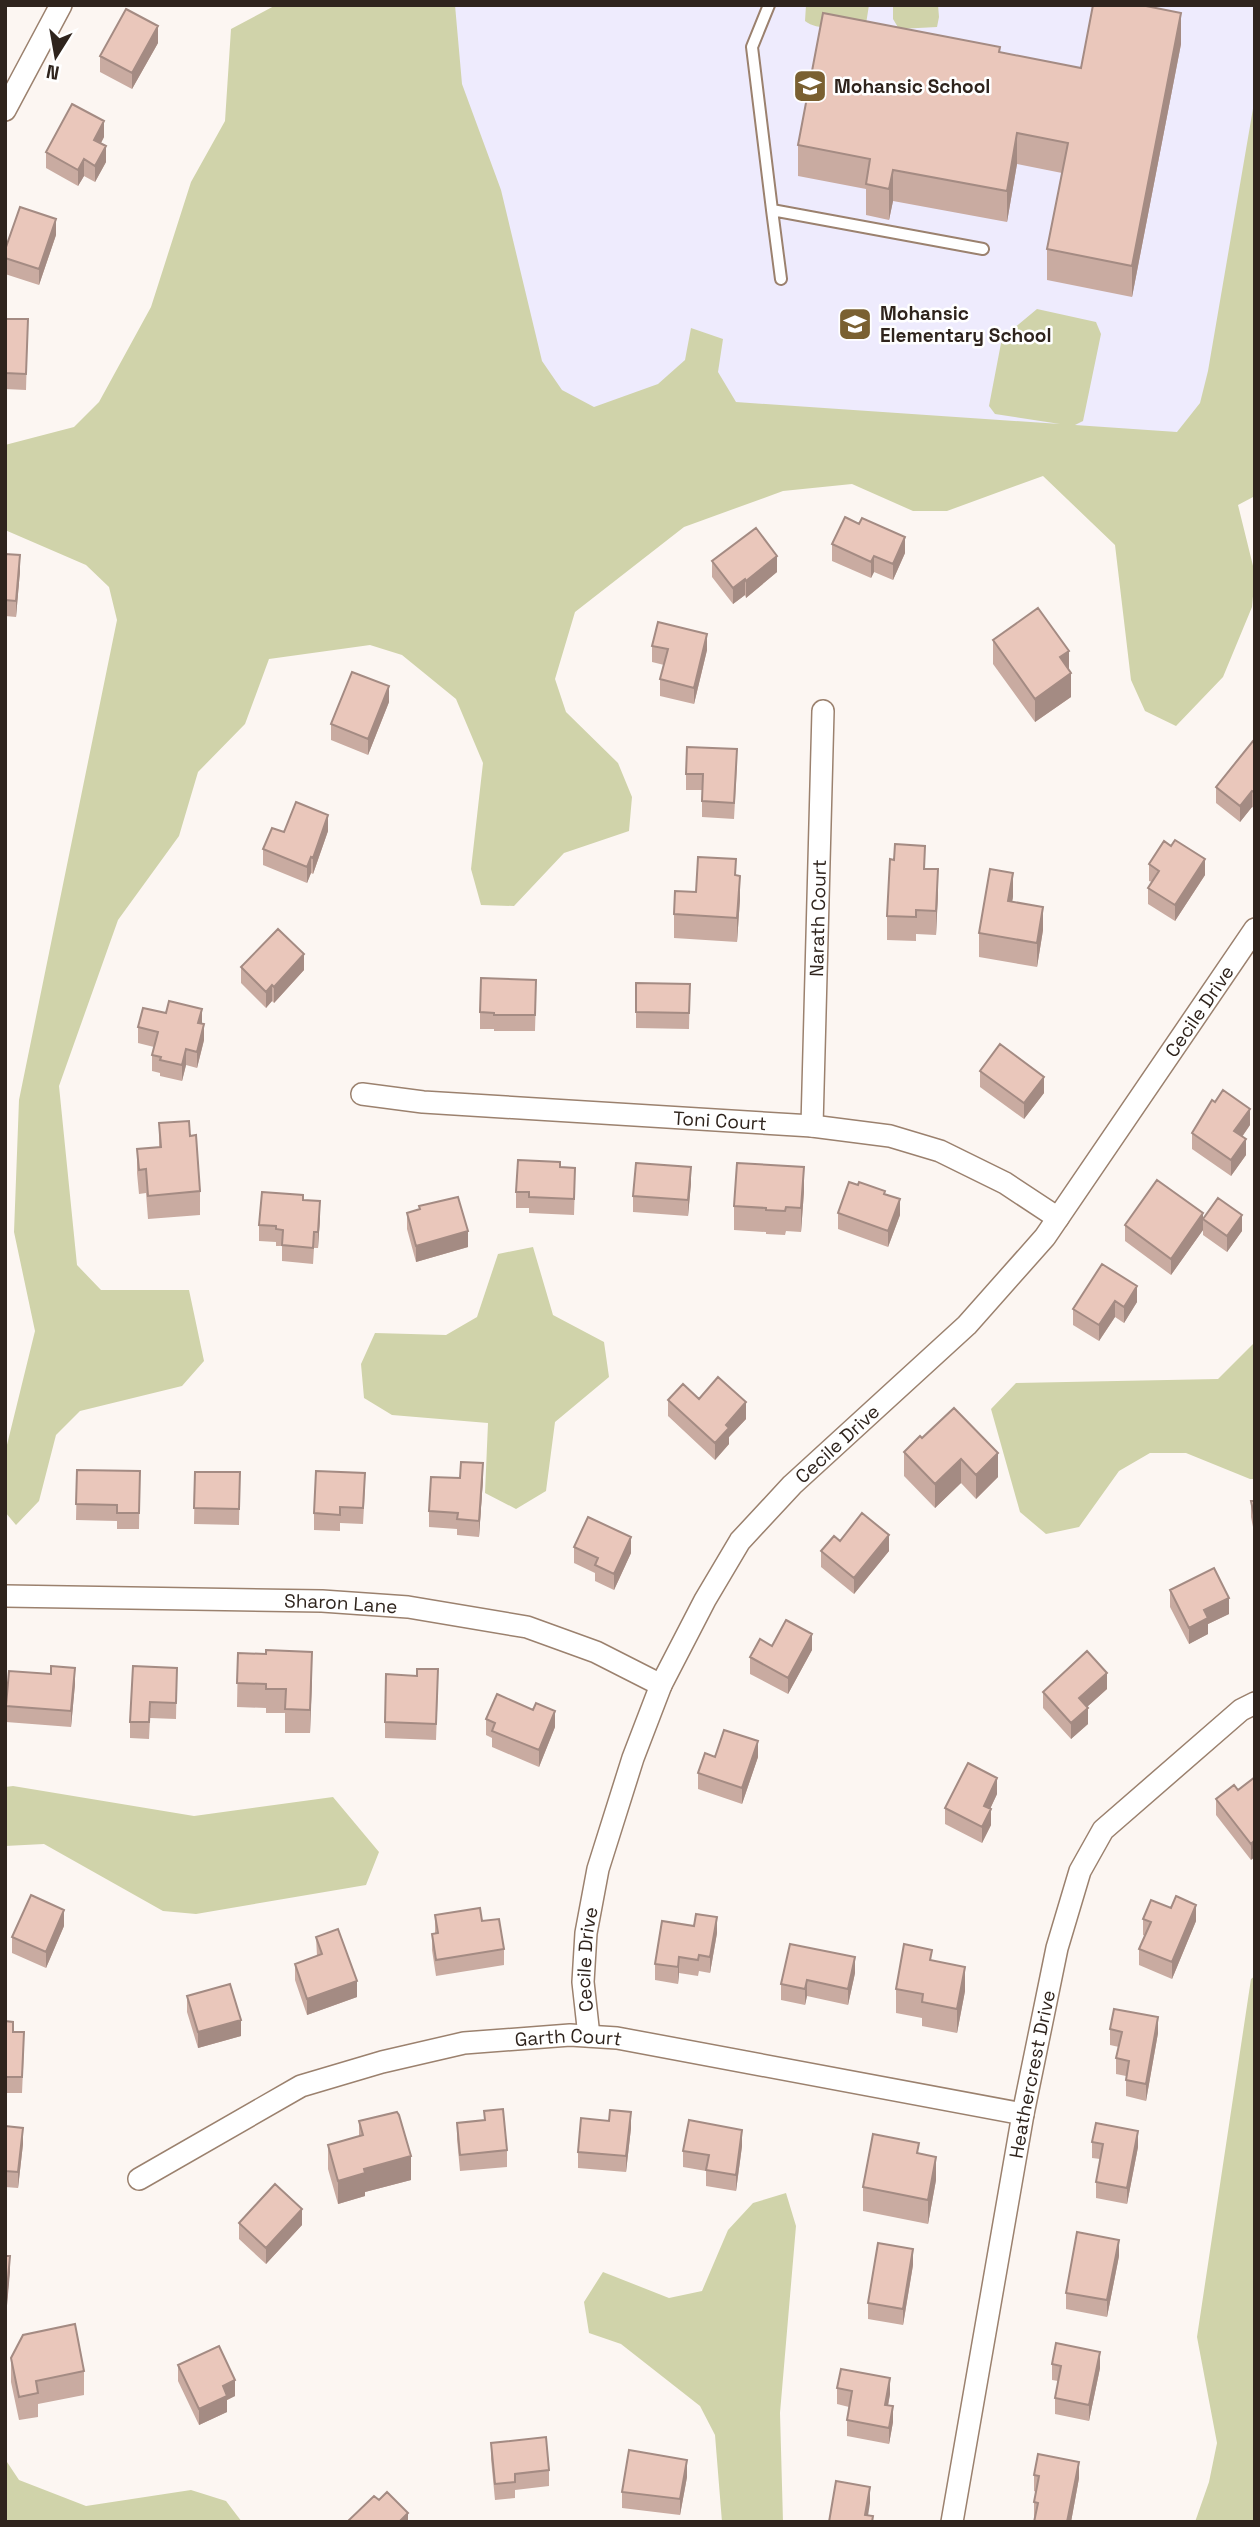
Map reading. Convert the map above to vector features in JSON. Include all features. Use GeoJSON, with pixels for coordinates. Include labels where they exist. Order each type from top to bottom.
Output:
{"type":"FeatureCollection","features":[{"type":"Feature","properties":{"kind":"street"},"geometry":{"type":"LineString","coordinates":[[5,110],[61,5]]}},
{"type":"Feature","properties":{"kind":"street","name":"Narath Court"},"geometry":{"type":"LineString","coordinates":[[812,1126],[823,711]]}},
{"type":"Feature","properties":{"kind":"street","name":"Cecile Drive"},"geometry":{"type":"LineString","coordinates":[[589,2036],[583,1982],[586,1933],[598,1869],[633,1758],[661,1685],[705,1600],[740,1541],[792,1485],[967,1325],[1045,1237],[1255,929]]}},
{"type":"Feature","properties":{"kind":"street","name":"Toni Court"},"geometry":{"type":"LineString","coordinates":[[362,1094],[423,1102],[812,1126],[890,1136],[940,1150],[1005,1183],[1058,1218]]}},
{"type":"Feature","properties":{"kind":"street","name":"Sharon Lane"},"geometry":{"type":"LineString","coordinates":[[5,1596],[322,1601],[408,1606],[527,1627],[596,1652],[661,1685]]}},
{"type":"Feature","properties":{"kind":"street","name":"Heathercrest Drive"},"geometry":{"type":"LineString","coordinates":[[952,2522],[1023,2114],[1056,1948],[1080,1871],[1103,1830],[1241,1710],[1255,1703]]}},
{"type":"Feature","properties":{"kind":"street","name":"Garth Court"},"geometry":{"type":"LineString","coordinates":[[139,2179],[301,2086],[382,2062],[464,2043],[570,2035],[617,2038],[1023,2114]]}},
{"type":"Feature","properties":{"kind":"lane"},"geometry":{"type":"LineString","coordinates":[[769,5],[752,47],[781,279]]}},
{"type":"Feature","properties":{"kind":"lane"},"geometry":{"type":"LineString","coordinates":[[772,210],[983,249]]}},
{"type":"Feature","properties":{"kind":"shaded area","name":"Mohansic Elementary School"},"geometry":{"type":"Polygon","coordinates":[[[414,5],[1255,5],[1255,168],[1200,457],[507,422],[414,5]]]}},
{"type":"Feature","properties":{"kind":"green space"},"geometry":{"type":"Polygon","coordinates":[[[276,5],[455,5],[462,84],[501,190],[542,361],[562,390],[594,407],[658,384],[685,360],[691,328],[723,339],[718,372],[736,402],[1060,424],[995,414],[989,406],[1002,338],[1037,309],[1096,322],[1101,334],[1083,421],[1075,425],[1177,432],[1200,403],[1208,371],[1255,97],[1255,496],[1238,505],[1255,574],[1252,607],[1223,677],[1176,726],[1145,711],[1131,680],[1115,545],[1043,476],[947,511],[913,511],[852,484],[783,491],[684,527],[575,612],[555,679],[566,712],[618,763],[632,797],[629,831],[564,853],[514,906],[481,905],[471,869],[483,763],[456,699],[402,655],[370,645],[269,659],[245,724],[198,772],[179,836],[118,920],[59,1086],[77,1265],[101,1290],[189,1290],[204,1361],[182,1386],[80,1411],[56,1435],[39,1501],[16,1525],[5,1512],[5,1453],[35,1331],[14,1232],[19,1100],[117,620],[109,587],[86,565],[5,530],[5,445],[74,427],[99,402],[151,307],[191,182],[225,121],[231,29],[276,5]]]}},
{"type":"Feature","properties":{"kind":"green space"},"geometry":{"type":"Polygon","coordinates":[[[806,5],[869,5],[866,24],[818,27],[805,21],[806,5]]]}},
{"type":"Feature","properties":{"kind":"green space"},"geometry":{"type":"Polygon","coordinates":[[[893,5],[938,5],[937,27],[899,29],[893,19],[893,5]]]}},
{"type":"Feature","properties":{"kind":"green space"},"geometry":{"type":"Polygon","coordinates":[[[533,1247],[553,1315],[604,1342],[609,1377],[555,1422],[546,1491],[516,1509],[485,1493],[488,1423],[392,1415],[364,1398],[361,1364],[375,1333],[446,1335],[477,1317],[498,1254],[533,1247]]]}},
{"type":"Feature","properties":{"kind":"green space"},"geometry":{"type":"Polygon","coordinates":[[[1255,1342],[1255,1479],[1186,1453],[1150,1453],[1119,1471],[1079,1527],[1046,1534],[1020,1512],[991,1409],[1016,1383],[1218,1379],[1255,1342]]]}},
{"type":"Feature","properties":{"kind":"green space"},"geometry":{"type":"Polygon","coordinates":[[[13,1786],[194,1816],[333,1797],[379,1852],[366,1885],[196,1914],[163,1911],[44,1844],[5,1846],[5,1787],[13,1786]]]}},
{"type":"Feature","properties":{"kind":"green space"},"geometry":{"type":"Polygon","coordinates":[[[1255,1976],[1255,2522],[1195,2522],[1209,2482],[1217,2443],[1197,2337],[1251,1979],[1255,1976]]]}},
{"type":"Feature","properties":{"kind":"green space"},"geometry":{"type":"Polygon","coordinates":[[[786,2193],[796,2226],[780,2413],[783,2522],[722,2522],[715,2435],[700,2406],[621,2344],[589,2333],[584,2302],[603,2272],[669,2298],[702,2291],[728,2230],[753,2203],[786,2193]]]}},
{"type":"Feature","properties":{"kind":"green space"},"geometry":{"type":"Polygon","coordinates":[[[5,2459],[19,2480],[86,2506],[191,2490],[226,2501],[242,2522],[5,2522],[5,2459]]]}},
{"type":"Feature","properties":{"kind":"building","name":"Mohansic Elementary School"},"geometry":{"type":"Polygon","coordinates":[[[1093,5],[1141,5],[1181,13],[1132,266],[1047,249],[1068,143],[1017,133],[1007,191],[893,170],[889,189],[866,184],[870,159],[798,145],[823,13],[1000,47],[999,52],[1081,68],[1093,5]]]}},
{"type":"Feature","properties":{"kind":"building"},"geometry":{"type":"Polygon","coordinates":[[[126,9],[158,26],[132,73],[100,56],[126,9]]]}},
{"type":"Feature","properties":{"kind":"building"},"geometry":{"type":"Polygon","coordinates":[[[72,104],[104,121],[94,140],[106,146],[95,166],[84,159],[78,170],[46,152],[72,104]]]}},
{"type":"Feature","properties":{"kind":"building"},"geometry":{"type":"Polygon","coordinates":[[[20,207],[56,219],[39,269],[5,258],[5,250],[20,207]]]}},
{"type":"Feature","properties":{"kind":"building"},"geometry":{"type":"Polygon","coordinates":[[[5,319],[28,319],[26,374],[5,373],[5,319]]]}},
{"type":"Feature","properties":{"kind":"building"},"geometry":{"type":"Polygon","coordinates":[[[845,517],[859,524],[862,518],[905,537],[893,564],[874,556],[871,562],[832,544],[845,517]]]}},
{"type":"Feature","properties":{"kind":"building"},"geometry":{"type":"Polygon","coordinates":[[[756,528],[777,556],[733,588],[712,561],[756,528]]]}},
{"type":"Feature","properties":{"kind":"building"},"geometry":{"type":"Polygon","coordinates":[[[5,554],[20,555],[16,601],[5,600],[5,554]]]}},
{"type":"Feature","properties":{"kind":"building"},"geometry":{"type":"Polygon","coordinates":[[[1038,608],[1069,651],[1060,657],[1071,673],[1035,699],[993,640],[1038,608]]]}},
{"type":"Feature","properties":{"kind":"building"},"geometry":{"type":"Polygon","coordinates":[[[658,622],[707,634],[694,688],[660,679],[668,649],[652,646],[658,622]]]}},
{"type":"Feature","properties":{"kind":"building"},"geometry":{"type":"Polygon","coordinates":[[[352,672],[389,686],[368,739],[331,724],[352,672]]]}},
{"type":"Feature","properties":{"kind":"building"},"geometry":{"type":"Polygon","coordinates":[[[1253,741],[1255,791],[1252,791],[1240,806],[1216,787],[1253,741]]]}},
{"type":"Feature","properties":{"kind":"building"},"geometry":{"type":"Polygon","coordinates":[[[687,747],[737,749],[734,803],[702,801],[703,774],[686,774],[687,747]]]}},
{"type":"Feature","properties":{"kind":"building"},"geometry":{"type":"Polygon","coordinates":[[[296,802],[328,815],[313,858],[311,857],[307,867],[263,849],[272,828],[284,832],[296,802]]]}},
{"type":"Feature","properties":{"kind":"building"},"geometry":{"type":"Polygon","coordinates":[[[1175,840],[1205,859],[1175,905],[1148,888],[1159,871],[1149,864],[1164,841],[1171,846],[1175,840]]]}},
{"type":"Feature","properties":{"kind":"building"},"geometry":{"type":"Polygon","coordinates":[[[895,844],[925,846],[924,869],[938,869],[936,911],[916,910],[916,917],[887,916],[890,859],[894,860],[895,844]]]}},
{"type":"Feature","properties":{"kind":"building"},"geometry":{"type":"Polygon","coordinates":[[[698,857],[736,859],[735,875],[740,876],[737,918],[674,914],[675,891],[696,892],[698,857]]]}},
{"type":"Feature","properties":{"kind":"building"},"geometry":{"type":"Polygon","coordinates":[[[990,869],[1013,873],[1008,901],[1043,907],[1037,943],[979,933],[990,869]]]}},
{"type":"Feature","properties":{"kind":"building"},"geometry":{"type":"Polygon","coordinates":[[[278,929],[304,954],[274,987],[272,985],[266,992],[241,967],[278,929]]]}},
{"type":"Feature","properties":{"kind":"building"},"geometry":{"type":"Polygon","coordinates":[[[481,978],[536,980],[535,1015],[494,1015],[480,1012],[481,978]]]}},
{"type":"Feature","properties":{"kind":"building"},"geometry":{"type":"Polygon","coordinates":[[[636,983],[690,984],[689,1013],[636,1012],[636,983]]]}},
{"type":"Feature","properties":{"kind":"building"},"geometry":{"type":"Polygon","coordinates":[[[169,1001],[202,1009],[198,1023],[204,1024],[197,1052],[186,1049],[182,1065],[160,1060],[161,1057],[152,1055],[158,1032],[138,1027],[143,1008],[166,1013],[169,1001]]]}},
{"type":"Feature","properties":{"kind":"building"},"geometry":{"type":"Polygon","coordinates":[[[1000,1044],[1044,1077],[1024,1103],[980,1071],[1000,1044]]]}},
{"type":"Feature","properties":{"kind":"building"},"geometry":{"type":"Polygon","coordinates":[[[1223,1090],[1250,1109],[1234,1131],[1246,1139],[1231,1160],[1192,1133],[1212,1100],[1215,1102],[1223,1090]]]}},
{"type":"Feature","properties":{"kind":"building"},"geometry":{"type":"Polygon","coordinates":[[[189,1121],[190,1136],[196,1135],[200,1191],[148,1196],[146,1169],[139,1170],[137,1149],[161,1147],[159,1123],[189,1121]]]}},
{"type":"Feature","properties":{"kind":"building"},"geometry":{"type":"Polygon","coordinates":[[[518,1160],[560,1162],[560,1167],[575,1168],[574,1199],[529,1197],[529,1192],[516,1192],[518,1160]]]}},
{"type":"Feature","properties":{"kind":"building"},"geometry":{"type":"Polygon","coordinates":[[[636,1163],[691,1167],[688,1200],[633,1196],[636,1163]]]}},
{"type":"Feature","properties":{"kind":"building"},"geometry":{"type":"Polygon","coordinates":[[[737,1163],[804,1167],[801,1208],[786,1207],[785,1211],[734,1206],[737,1163]]]}},
{"type":"Feature","properties":{"kind":"building"},"geometry":{"type":"Polygon","coordinates":[[[1157,1180],[1203,1213],[1171,1259],[1125,1225],[1157,1180]]]}},
{"type":"Feature","properties":{"kind":"building"},"geometry":{"type":"Polygon","coordinates":[[[849,1182],[858,1185],[859,1182],[900,1199],[888,1231],[838,1213],[849,1182]]]}},
{"type":"Feature","properties":{"kind":"building"},"geometry":{"type":"Polygon","coordinates":[[[262,1192],[303,1195],[303,1200],[320,1201],[318,1232],[314,1232],[313,1248],[282,1245],[283,1230],[276,1229],[276,1226],[259,1225],[262,1192]]]}},
{"type":"Feature","properties":{"kind":"building"},"geometry":{"type":"Polygon","coordinates":[[[458,1197],[468,1231],[416,1246],[407,1213],[420,1209],[419,1206],[458,1197]]]}},
{"type":"Feature","properties":{"kind":"building"},"geometry":{"type":"Polygon","coordinates":[[[1218,1198],[1242,1215],[1227,1236],[1203,1219],[1218,1198]]]}},
{"type":"Feature","properties":{"kind":"building"},"geometry":{"type":"Polygon","coordinates":[[[1102,1264],[1137,1286],[1124,1307],[1115,1301],[1099,1325],[1073,1309],[1102,1264]]]}},
{"type":"Feature","properties":{"kind":"building"},"geometry":{"type":"Polygon","coordinates":[[[718,1377],[746,1402],[726,1425],[729,1428],[715,1443],[668,1400],[683,1384],[699,1399],[718,1377]]]}},
{"type":"Feature","properties":{"kind":"building"},"geometry":{"type":"Polygon","coordinates":[[[954,1408],[998,1453],[976,1475],[961,1459],[935,1484],[904,1452],[954,1408]]]}},
{"type":"Feature","properties":{"kind":"building"},"geometry":{"type":"Polygon","coordinates":[[[461,1462],[483,1463],[479,1521],[457,1519],[458,1513],[429,1511],[431,1477],[460,1478],[461,1462]]]}},
{"type":"Feature","properties":{"kind":"building"},"geometry":{"type":"Polygon","coordinates":[[[77,1470],[140,1471],[139,1513],[117,1513],[117,1505],[76,1504],[77,1470]]]}},
{"type":"Feature","properties":{"kind":"building"},"geometry":{"type":"Polygon","coordinates":[[[316,1471],[365,1473],[363,1508],[340,1507],[340,1515],[314,1513],[316,1471]]]}},
{"type":"Feature","properties":{"kind":"building"},"geometry":{"type":"Polygon","coordinates":[[[195,1472],[240,1472],[239,1509],[194,1508],[195,1472]]]}},
{"type":"Feature","properties":{"kind":"building"},"geometry":{"type":"Polygon","coordinates":[[[1251,1501],[1255,1501],[1255,1520],[1251,1501]]]}},
{"type":"Feature","properties":{"kind":"building"},"geometry":{"type":"Polygon","coordinates":[[[862,1513],[889,1535],[854,1578],[821,1551],[834,1536],[840,1541],[862,1513]]]}},
{"type":"Feature","properties":{"kind":"building"},"geometry":{"type":"Polygon","coordinates":[[[588,1517],[631,1537],[614,1574],[595,1565],[598,1558],[574,1547],[588,1517]]]}},
{"type":"Feature","properties":{"kind":"building"},"geometry":{"type":"Polygon","coordinates":[[[1214,1568],[1229,1598],[1204,1610],[1208,1618],[1189,1628],[1170,1590],[1214,1568]]]}},
{"type":"Feature","properties":{"kind":"building"},"geometry":{"type":"Polygon","coordinates":[[[786,1620],[812,1634],[788,1678],[750,1657],[760,1639],[772,1646],[786,1620]]]}},
{"type":"Feature","properties":{"kind":"building"},"geometry":{"type":"Polygon","coordinates":[[[266,1650],[312,1652],[310,1710],[285,1709],[286,1689],[266,1689],[266,1684],[237,1683],[238,1653],[266,1654],[266,1650]]]}},
{"type":"Feature","properties":{"kind":"building"},"geometry":{"type":"Polygon","coordinates":[[[1087,1651],[1107,1673],[1079,1698],[1088,1708],[1071,1723],[1043,1692],[1087,1651]]]}},
{"type":"Feature","properties":{"kind":"building"},"geometry":{"type":"Polygon","coordinates":[[[51,1666],[75,1668],[71,1711],[6,1706],[9,1671],[51,1674],[51,1666]]]}},
{"type":"Feature","properties":{"kind":"building"},"geometry":{"type":"Polygon","coordinates":[[[133,1666],[177,1668],[176,1703],[150,1702],[149,1722],[130,1722],[133,1666]]]}},
{"type":"Feature","properties":{"kind":"building"},"geometry":{"type":"Polygon","coordinates":[[[417,1669],[438,1669],[436,1724],[385,1722],[386,1674],[417,1676],[417,1669]]]}},
{"type":"Feature","properties":{"kind":"building"},"geometry":{"type":"Polygon","coordinates":[[[497,1694],[533,1710],[536,1703],[555,1711],[539,1750],[492,1731],[495,1723],[486,1719],[497,1694]]]}},
{"type":"Feature","properties":{"kind":"building"},"geometry":{"type":"Polygon","coordinates":[[[724,1730],[758,1741],[742,1788],[698,1773],[705,1753],[715,1757],[724,1730]]]}},
{"type":"Feature","properties":{"kind":"building"},"geometry":{"type":"Polygon","coordinates":[[[968,1763],[997,1778],[984,1806],[991,1809],[982,1827],[945,1808],[968,1763]]]}},
{"type":"Feature","properties":{"kind":"building"},"geometry":{"type":"Polygon","coordinates":[[[1255,1777],[1255,1840],[1251,1844],[1216,1799],[1234,1785],[1238,1790],[1255,1777]]]}},
{"type":"Feature","properties":{"kind":"building"},"geometry":{"type":"Polygon","coordinates":[[[31,1895],[64,1910],[46,1952],[12,1937],[31,1895]]]}},
{"type":"Feature","properties":{"kind":"building"},"geometry":{"type":"Polygon","coordinates":[[[1176,1896],[1196,1905],[1172,1962],[1139,1949],[1151,1922],[1143,1919],[1151,1900],[1171,1908],[1176,1896]]]}},
{"type":"Feature","properties":{"kind":"building"},"geometry":{"type":"Polygon","coordinates":[[[480,1908],[482,1921],[499,1919],[504,1949],[436,1960],[432,1934],[438,1933],[435,1915],[480,1908]]]}},
{"type":"Feature","properties":{"kind":"building"},"geometry":{"type":"Polygon","coordinates":[[[696,1914],[717,1917],[710,1957],[699,1955],[698,1960],[679,1957],[678,1967],[655,1964],[662,1921],[694,1926],[696,1914]]]}},
{"type":"Feature","properties":{"kind":"building"},"geometry":{"type":"Polygon","coordinates":[[[338,1929],[357,1981],[307,1999],[295,1964],[322,1954],[316,1937],[338,1929]]]}},
{"type":"Feature","properties":{"kind":"building"},"geometry":{"type":"Polygon","coordinates":[[[790,1944],[855,1957],[848,1989],[807,1980],[805,1989],[781,1984],[790,1944]]]}},
{"type":"Feature","properties":{"kind":"building"},"geometry":{"type":"Polygon","coordinates":[[[904,1944],[932,1950],[930,1960],[965,1967],[957,2009],[922,2002],[923,1994],[896,1989],[904,1944]]]}},
{"type":"Feature","properties":{"kind":"building"},"geometry":{"type":"Polygon","coordinates":[[[230,1984],[241,2020],[198,2032],[187,1996],[230,1984]]]}},
{"type":"Feature","properties":{"kind":"building"},"geometry":{"type":"Polygon","coordinates":[[[1114,2009],[1158,2017],[1146,2084],[1126,2080],[1129,2061],[1116,2058],[1122,2032],[1110,2029],[1114,2009]]]}},
{"type":"Feature","properties":{"kind":"building"},"geometry":{"type":"Polygon","coordinates":[[[5,2021],[13,2022],[13,2032],[24,2032],[22,2077],[5,2077],[5,2021]]]}},
{"type":"Feature","properties":{"kind":"building"},"geometry":{"type":"Polygon","coordinates":[[[503,2109],[507,2150],[460,2155],[457,2123],[485,2120],[484,2111],[503,2109]]]}},
{"type":"Feature","properties":{"kind":"building"},"geometry":{"type":"Polygon","coordinates":[[[610,2110],[631,2112],[626,2156],[578,2152],[581,2118],[609,2121],[610,2110]]]}},
{"type":"Feature","properties":{"kind":"building"},"geometry":{"type":"Polygon","coordinates":[[[397,2112],[411,2156],[364,2169],[365,2173],[338,2181],[328,2145],[363,2135],[359,2121],[397,2112]]]}},
{"type":"Feature","properties":{"kind":"building"},"geometry":{"type":"Polygon","coordinates":[[[689,2120],[742,2130],[736,2175],[706,2170],[709,2155],[683,2151],[689,2120]]]}},
{"type":"Feature","properties":{"kind":"building"},"geometry":{"type":"Polygon","coordinates":[[[1096,2123],[1138,2131],[1127,2188],[1096,2182],[1103,2144],[1092,2142],[1096,2123]]]}},
{"type":"Feature","properties":{"kind":"building"},"geometry":{"type":"Polygon","coordinates":[[[5,2126],[23,2128],[18,2172],[5,2171],[5,2126]]]}},
{"type":"Feature","properties":{"kind":"building"},"geometry":{"type":"Polygon","coordinates":[[[873,2134],[919,2143],[917,2153],[936,2157],[928,2200],[863,2187],[873,2134]]]}},
{"type":"Feature","properties":{"kind":"building"},"geometry":{"type":"Polygon","coordinates":[[[275,2184],[302,2209],[266,2248],[239,2223],[275,2184]]]}},
{"type":"Feature","properties":{"kind":"building"},"geometry":{"type":"Polygon","coordinates":[[[1077,2232],[1119,2240],[1107,2300],[1066,2293],[1077,2232]]]}},
{"type":"Feature","properties":{"kind":"building"},"geometry":{"type":"Polygon","coordinates":[[[878,2243],[913,2249],[903,2309],[868,2303],[878,2243]]]}},
{"type":"Feature","properties":{"kind":"building"},"geometry":{"type":"Polygon","coordinates":[[[5,2256],[10,2256],[6,2301],[5,2301],[5,2256]]]}},
{"type":"Feature","properties":{"kind":"building"},"geometry":{"type":"Polygon","coordinates":[[[75,2324],[84,2371],[36,2381],[38,2393],[19,2397],[11,2358],[23,2335],[75,2324]]]}},
{"type":"Feature","properties":{"kind":"building"},"geometry":{"type":"Polygon","coordinates":[[[1056,2343],[1100,2352],[1089,2405],[1055,2398],[1061,2366],[1052,2364],[1056,2343]]]}},
{"type":"Feature","properties":{"kind":"building"},"geometry":{"type":"Polygon","coordinates":[[[219,2346],[235,2380],[223,2386],[227,2396],[199,2409],[178,2365],[219,2346]]]}},
{"type":"Feature","properties":{"kind":"building"},"geometry":{"type":"Polygon","coordinates":[[[841,2369],[890,2378],[885,2405],[893,2406],[889,2428],[847,2420],[852,2391],[837,2388],[841,2369]]]}},
{"type":"Feature","properties":{"kind":"building"},"geometry":{"type":"Polygon","coordinates":[[[546,2437],[549,2470],[515,2474],[515,2482],[495,2484],[491,2443],[546,2437]]]}},
{"type":"Feature","properties":{"kind":"building"},"geometry":{"type":"Polygon","coordinates":[[[629,2450],[687,2460],[680,2499],[622,2492],[629,2450]]]}},
{"type":"Feature","properties":{"kind":"building"},"geometry":{"type":"Polygon","coordinates":[[[1038,2454],[1079,2462],[1067,2522],[1034,2522],[1038,2503],[1034,2502],[1039,2476],[1034,2475],[1038,2454]]]}},
{"type":"Feature","properties":{"kind":"building"},"geometry":{"type":"Polygon","coordinates":[[[836,2481],[870,2487],[865,2515],[873,2516],[872,2522],[829,2522],[836,2481]]]}},
{"type":"Feature","properties":{"kind":"building"},"geometry":{"type":"Polygon","coordinates":[[[387,2492],[408,2513],[399,2522],[348,2521],[374,2496],[379,2500],[387,2492]]]}},
{"type":"Feature","properties":{"kind":"place","name":"Mohansic School"},"geometry":{"type":"Point","coordinates":[810,86]}},
{"type":"Feature","properties":{"kind":"place","name":"Mohansic Elementary School"},"geometry":{"type":"Point","coordinates":[855,324]}}]}
